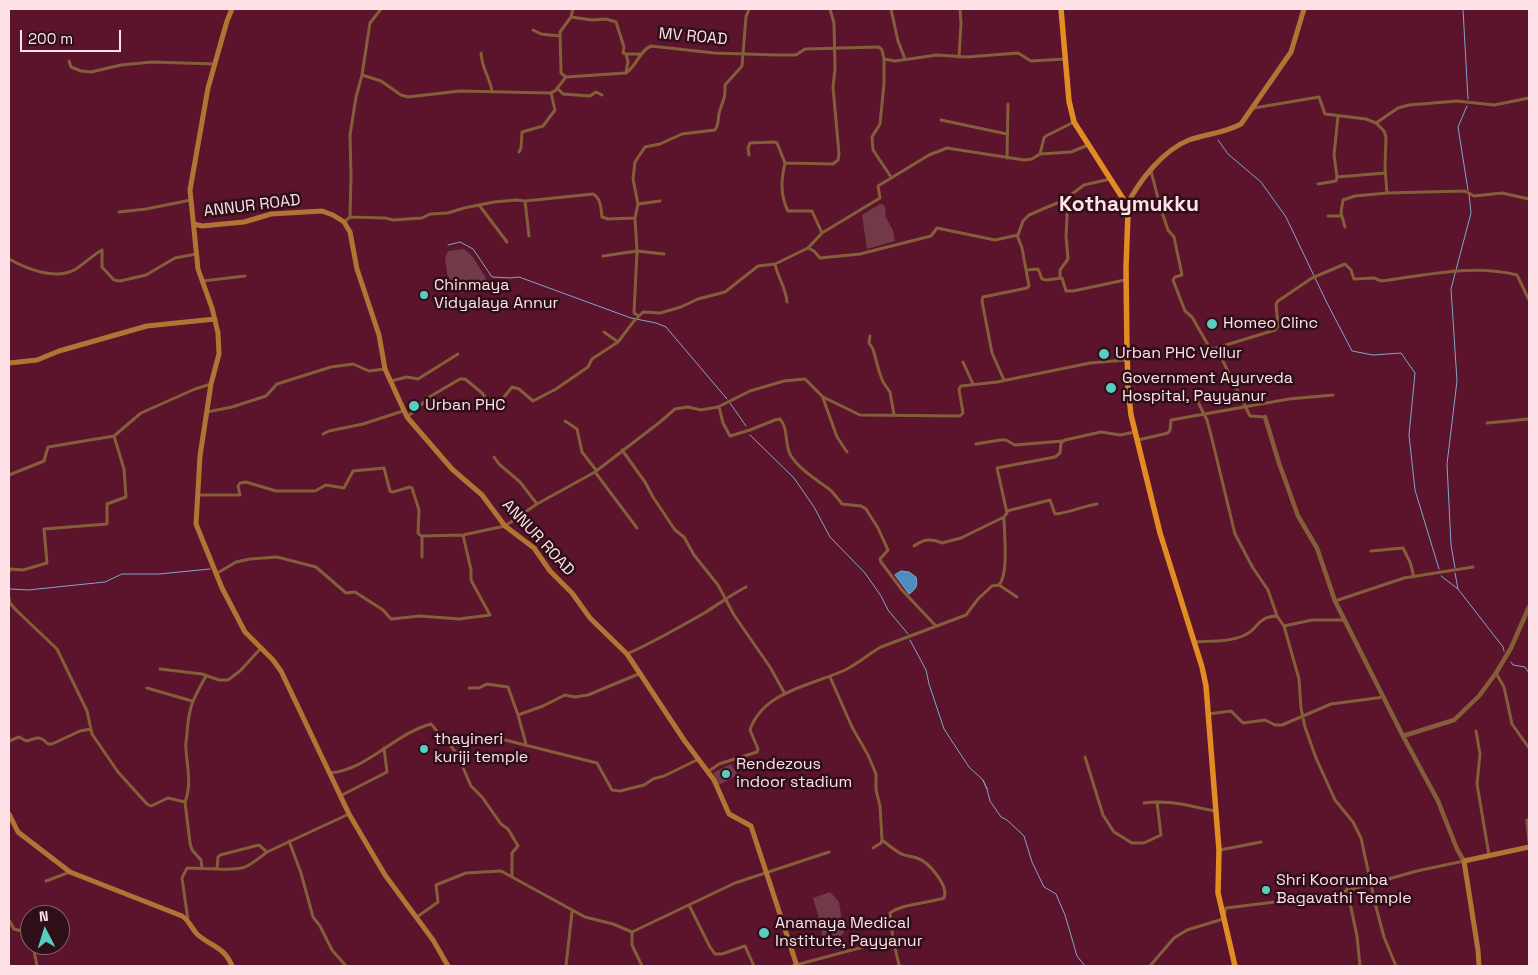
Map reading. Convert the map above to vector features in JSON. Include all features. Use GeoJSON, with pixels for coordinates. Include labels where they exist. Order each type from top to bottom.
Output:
{"type":"FeatureCollection","features":[{"type":"Feature","properties":{"kind":"highway"},"geometry":{"type":"LineString","coordinates":[[1061,9],[1069,101],[1074,122],[1127,205],[1128,388],[1135,432],[1160,533],[1202,667],[1208,714],[1219,850],[1218,893],[1235,966]]}},
{"type":"Feature","properties":{"kind":"main road"},"geometry":{"type":"LineString","coordinates":[[232,9],[208,88],[190,190],[198,269],[215,319],[218,332],[219,354],[211,384],[200,456],[196,524],[216,574],[245,632],[273,660],[281,671],[349,814],[385,874],[444,956],[448,966]]}},
{"type":"Feature","properties":{"kind":"main road"},"geometry":{"type":"LineString","coordinates":[[1127,205],[1159,160],[1187,141],[1242,124],[1291,52],[1304,9]]}},
{"type":"Feature","properties":{"kind":"main road","name":"ANNUR ROAD"},"geometry":{"type":"LineString","coordinates":[[194,224],[202,226],[244,222],[271,214],[322,211],[344,222],[350,232],[357,269],[379,335],[385,368],[403,411],[452,469],[482,495],[505,526],[534,548],[550,571],[572,593],[590,618],[627,654],[641,673],[663,710],[718,786],[729,814],[751,826],[796,966]]}},
{"type":"Feature","properties":{"kind":"main road"},"geometry":{"type":"LineString","coordinates":[[9,363],[37,360],[59,351],[147,326],[215,319]]}},
{"type":"Feature","properties":{"kind":"main road"},"geometry":{"type":"LineString","coordinates":[[9,814],[18,832],[70,872],[182,916],[188,920],[198,935],[228,956],[232,966]]}},
{"type":"Feature","properties":{"kind":"main road"},"geometry":{"type":"LineString","coordinates":[[1479,966],[1464,861],[1529,848]]}},
{"type":"Feature","properties":{"kind":"street"},"geometry":{"type":"LineString","coordinates":[[350,217],[350,135],[370,23],[381,9]]}},
{"type":"Feature","properties":{"kind":"street"},"geometry":{"type":"LineString","coordinates":[[571,17],[592,20],[606,19],[616,22],[624,47],[623,53],[626,54],[628,62],[626,73],[566,77],[561,73],[560,36],[562,29],[571,17],[573,9]]}},
{"type":"Feature","properties":{"kind":"street"},"geometry":{"type":"LineString","coordinates":[[638,316],[634,313],[637,251],[635,218],[638,204],[633,179],[635,162],[645,147],[660,144],[682,134],[715,130],[719,124],[719,110],[725,100],[725,85],[742,66],[746,17],[749,9]]}},
{"type":"Feature","properties":{"kind":"street"},"geometry":{"type":"LineString","coordinates":[[785,164],[833,164],[838,160],[832,87],[835,49],[834,23],[830,9]]}},
{"type":"Feature","properties":{"kind":"street"},"geometry":{"type":"LineString","coordinates":[[891,9],[898,41],[905,59]]}},
{"type":"Feature","properties":{"kind":"street"},"geometry":{"type":"LineString","coordinates":[[959,56],[960,9]]}},
{"type":"Feature","properties":{"kind":"street"},"geometry":{"type":"LineString","coordinates":[[533,30],[542,34],[560,36]]}},
{"type":"Feature","properties":{"kind":"street","name":"MV ROAD"},"geometry":{"type":"LineString","coordinates":[[626,73],[632,69],[646,47],[651,46],[714,53],[796,55],[805,49],[881,47],[884,59]]}},
{"type":"Feature","properties":{"kind":"street"},"geometry":{"type":"LineString","coordinates":[[891,177],[873,150],[872,137],[880,124],[884,84],[884,59],[895,61],[937,55],[959,56],[1018,53],[1031,61],[1066,59]]}},
{"type":"Feature","properties":{"kind":"street"},"geometry":{"type":"LineString","coordinates":[[480,54],[492,92]]}},
{"type":"Feature","properties":{"kind":"street"},"geometry":{"type":"LineString","coordinates":[[626,54],[641,54]]}},
{"type":"Feature","properties":{"kind":"street"},"geometry":{"type":"LineString","coordinates":[[69,61],[71,67],[91,72],[122,65],[152,62],[216,64]]}},
{"type":"Feature","properties":{"kind":"street"},"geometry":{"type":"LineString","coordinates":[[362,75],[381,82],[401,95],[408,97],[460,91],[552,93],[558,89],[566,77]]}},
{"type":"Feature","properties":{"kind":"street"},"geometry":{"type":"LineString","coordinates":[[558,89],[562,94],[590,96],[596,92],[602,95]]}},
{"type":"Feature","properties":{"kind":"street"},"geometry":{"type":"LineString","coordinates":[[519,152],[522,132],[543,126],[555,110],[552,93]]}},
{"type":"Feature","properties":{"kind":"street"},"geometry":{"type":"LineString","coordinates":[[1253,108],[1319,97],[1325,114],[1366,119],[1376,123],[1384,131],[1386,137],[1385,173],[1387,193]]}},
{"type":"Feature","properties":{"kind":"street"},"geometry":{"type":"LineString","coordinates":[[1376,123],[1398,108],[1410,105],[1457,101],[1494,105],[1529,98]]}},
{"type":"Feature","properties":{"kind":"street"},"geometry":{"type":"LineString","coordinates":[[1007,158],[1008,104]]}},
{"type":"Feature","properties":{"kind":"street"},"geometry":{"type":"LineString","coordinates":[[1318,184],[1334,182],[1337,177],[1334,155],[1338,116]]}},
{"type":"Feature","properties":{"kind":"street"},"geometry":{"type":"LineString","coordinates":[[941,120],[1007,134]]}},
{"type":"Feature","properties":{"kind":"street"},"geometry":{"type":"LineString","coordinates":[[1040,154],[1046,136],[1074,122]]}},
{"type":"Feature","properties":{"kind":"street"},"geometry":{"type":"LineString","coordinates":[[749,156],[748,148],[750,143],[777,143],[785,164],[781,188],[786,207],[788,211],[812,211],[822,233]]}},
{"type":"Feature","properties":{"kind":"street"},"geometry":{"type":"LineString","coordinates":[[407,417],[431,396],[460,379],[465,379],[482,393],[493,407],[497,406],[512,387],[519,389],[532,401],[556,389],[588,367],[592,359],[618,342],[643,312],[660,312],[681,307],[698,299],[725,292],[758,266],[775,264],[808,248],[822,233],[877,201],[880,198],[878,186],[928,155],[947,148],[1028,160],[1040,154],[1072,152],[1088,145]]}},
{"type":"Feature","properties":{"kind":"street"},"geometry":{"type":"LineString","coordinates":[[1150,966],[1174,938],[1188,930],[1223,919],[1226,908],[1331,895],[1417,870],[1464,861],[1457,849],[1438,801],[1335,601],[1317,548],[1298,516],[1265,417],[1250,416],[1220,355],[1208,345],[1192,317],[1184,311],[1173,280],[1175,277],[1182,275],[1174,236],[1168,230],[1151,171]]}},
{"type":"Feature","properties":{"kind":"street"},"geometry":{"type":"LineString","coordinates":[[1337,177],[1385,173]]}},
{"type":"Feature","properties":{"kind":"street"},"geometry":{"type":"LineString","coordinates":[[1004,380],[992,353],[983,297],[1029,286],[1022,248],[1017,235],[1029,215],[1068,196],[1084,185],[1110,179]]}},
{"type":"Feature","properties":{"kind":"street"},"geometry":{"type":"LineString","coordinates":[[1345,227],[1342,216],[1343,200],[1370,194],[1467,191],[1477,196],[1502,193],[1529,199]]}},
{"type":"Feature","properties":{"kind":"street"},"geometry":{"type":"LineString","coordinates":[[344,222],[350,217],[393,220],[422,218],[430,214],[448,213],[479,205],[593,194],[597,196],[600,203],[602,216],[608,219],[635,218]]}},
{"type":"Feature","properties":{"kind":"street"},"geometry":{"type":"LineString","coordinates":[[1068,196],[1066,236],[1068,259],[1060,270],[1060,278],[1062,278],[1066,290],[1073,291],[1126,280]]}},
{"type":"Feature","properties":{"kind":"street"},"geometry":{"type":"LineString","coordinates":[[119,212],[191,200]]}},
{"type":"Feature","properties":{"kind":"street"},"geometry":{"type":"LineString","coordinates":[[525,201],[529,236]]}},
{"type":"Feature","properties":{"kind":"street"},"geometry":{"type":"LineString","coordinates":[[638,204],[660,201]]}},
{"type":"Feature","properties":{"kind":"street"},"geometry":{"type":"LineString","coordinates":[[479,205],[507,242]]}},
{"type":"Feature","properties":{"kind":"street"},"geometry":{"type":"LineString","coordinates":[[1328,216],[1342,216]]}},
{"type":"Feature","properties":{"kind":"street"},"geometry":{"type":"LineString","coordinates":[[808,248],[814,251],[820,258],[860,254],[932,236],[937,228],[995,240],[1017,235]]}},
{"type":"Feature","properties":{"kind":"street"},"geometry":{"type":"LineString","coordinates":[[9,259],[19,265],[53,274],[74,270],[102,250],[102,267],[116,281],[120,282],[146,274],[175,258],[196,254]]}},
{"type":"Feature","properties":{"kind":"street"},"geometry":{"type":"LineString","coordinates":[[603,256],[637,251],[664,254]]}},
{"type":"Feature","properties":{"kind":"street"},"geometry":{"type":"LineString","coordinates":[[775,264],[779,278],[786,290],[787,302]]}},
{"type":"Feature","properties":{"kind":"street"},"geometry":{"type":"LineString","coordinates":[[1213,349],[1275,330],[1278,326],[1277,302],[1314,277],[1345,264],[1351,270],[1354,279],[1374,278],[1381,281],[1456,271],[1499,270],[1517,275],[1529,300]]}},
{"type":"Feature","properties":{"kind":"street"},"geometry":{"type":"LineString","coordinates":[[1026,270],[1038,270],[1042,279],[1060,278]]}},
{"type":"Feature","properties":{"kind":"street"},"geometry":{"type":"LineString","coordinates":[[203,280],[245,276]]}},
{"type":"Feature","properties":{"kind":"street"},"geometry":{"type":"LineString","coordinates":[[604,332],[618,342]]}},
{"type":"Feature","properties":{"kind":"street"},"geometry":{"type":"LineString","coordinates":[[870,336],[870,343],[874,349],[878,371],[890,392],[894,415]]}},
{"type":"Feature","properties":{"kind":"street"},"geometry":{"type":"LineString","coordinates":[[390,382],[407,377],[418,379],[458,354]]}},
{"type":"Feature","properties":{"kind":"street"},"geometry":{"type":"LineString","coordinates":[[422,536],[463,535],[505,526],[537,504],[596,471],[675,409],[688,407],[702,410],[719,407],[750,391],[784,381],[805,379],[823,397],[860,415],[962,416],[959,389],[961,386],[1004,380],[1090,363],[1127,360]]}},
{"type":"Feature","properties":{"kind":"street"},"geometry":{"type":"LineString","coordinates":[[963,362],[973,384]]}},
{"type":"Feature","properties":{"kind":"street"},"geometry":{"type":"LineString","coordinates":[[207,412],[232,407],[266,396],[277,384],[331,367],[354,364],[369,371],[385,368]]}},
{"type":"Feature","properties":{"kind":"street"},"geometry":{"type":"LineString","coordinates":[[9,475],[44,461],[48,447],[114,436],[141,413],[195,389],[211,384]]}},
{"type":"Feature","properties":{"kind":"street"},"geometry":{"type":"LineString","coordinates":[[1137,440],[1168,433],[1171,420],[1289,399],[1334,395]]}},
{"type":"Feature","properties":{"kind":"street"},"geometry":{"type":"LineString","coordinates":[[823,397],[837,437],[847,452]]}},
{"type":"Feature","properties":{"kind":"street"},"geometry":{"type":"LineString","coordinates":[[1196,398],[1211,435],[1235,534],[1253,568],[1268,590],[1277,616],[1284,626],[1299,679],[1302,718],[1316,758],[1335,800],[1353,822],[1361,838],[1370,884],[1384,937],[1396,966]]}},
{"type":"Feature","properties":{"kind":"street"},"geometry":{"type":"LineString","coordinates":[[719,407],[726,431],[730,436],[775,420],[782,421],[786,431],[788,451],[795,461],[831,491],[842,504],[862,506],[868,511],[888,550],[880,559],[880,562],[902,590],[935,626]]}},
{"type":"Feature","properties":{"kind":"street"},"geometry":{"type":"LineString","coordinates":[[324,434],[403,411]]}},
{"type":"Feature","properties":{"kind":"street"},"geometry":{"type":"LineString","coordinates":[[1487,423],[1529,419]]}},
{"type":"Feature","properties":{"kind":"street"},"geometry":{"type":"LineString","coordinates":[[565,421],[577,429],[582,452],[637,528]]}},
{"type":"Feature","properties":{"kind":"street"},"geometry":{"type":"LineString","coordinates":[[976,444],[1006,440],[1015,445],[1064,441],[1101,432],[1120,435],[1135,432]]}},
{"type":"Feature","properties":{"kind":"street"},"geometry":{"type":"LineString","coordinates":[[9,570],[23,570],[47,563],[44,528],[107,524],[107,504],[126,497],[124,469],[114,436]]}},
{"type":"Feature","properties":{"kind":"street"},"geometry":{"type":"LineString","coordinates":[[999,586],[1003,582],[1005,561],[1004,517],[1007,511],[997,468],[1055,456],[1060,453],[1064,441]]}},
{"type":"Feature","properties":{"kind":"street"},"geometry":{"type":"LineString","coordinates":[[622,450],[645,482],[675,530],[684,537],[694,555],[726,598],[734,615],[770,667],[785,694]]}},
{"type":"Feature","properties":{"kind":"street"},"geometry":{"type":"LineString","coordinates":[[494,457],[499,464],[520,482],[537,504]]}},
{"type":"Feature","properties":{"kind":"street"},"geometry":{"type":"LineString","coordinates":[[199,495],[240,495],[240,483],[246,482],[276,491],[315,491],[326,485],[344,488],[353,471],[384,468],[390,491],[412,488],[418,510],[418,533],[422,536],[422,557]]}},
{"type":"Feature","properties":{"kind":"street"},"geometry":{"type":"LineString","coordinates":[[1007,511],[1050,500],[1055,514],[1074,511],[1082,506],[1096,504]]}},
{"type":"Feature","properties":{"kind":"street"},"geometry":{"type":"LineString","coordinates":[[914,546],[922,541],[934,539],[942,543],[961,538],[1004,517]]}},
{"type":"Feature","properties":{"kind":"street"},"geometry":{"type":"LineString","coordinates":[[216,574],[236,562],[277,557],[316,567],[346,593],[355,592],[383,610],[391,620],[420,616],[459,619],[490,615],[471,580],[471,570],[463,535]]}},
{"type":"Feature","properties":{"kind":"street"},"geometry":{"type":"LineString","coordinates":[[1372,551],[1403,548],[1410,562],[1414,577]]}},
{"type":"Feature","properties":{"kind":"street"},"geometry":{"type":"LineString","coordinates":[[1335,601],[1404,578],[1473,567]]}},
{"type":"Feature","properties":{"kind":"street"},"geometry":{"type":"LineString","coordinates":[[708,771],[719,764],[756,752],[758,749],[750,730],[751,725],[765,706],[785,694],[858,664],[870,653],[881,647],[966,615],[992,586],[999,586],[1017,596]]}},
{"type":"Feature","properties":{"kind":"street"},"geometry":{"type":"LineString","coordinates":[[627,654],[648,645],[746,587]]}},
{"type":"Feature","properties":{"kind":"street"},"geometry":{"type":"LineString","coordinates":[[9,598],[10,603],[16,610],[52,643],[62,656],[88,712],[94,737],[118,772],[151,806],[168,798],[185,802]]}},
{"type":"Feature","properties":{"kind":"street"},"geometry":{"type":"LineString","coordinates":[[1403,736],[1454,720],[1479,696],[1496,674],[1512,648],[1529,607]]}},
{"type":"Feature","properties":{"kind":"street"},"geometry":{"type":"LineString","coordinates":[[1194,642],[1246,635],[1263,619],[1277,616]]}},
{"type":"Feature","properties":{"kind":"street"},"geometry":{"type":"LineString","coordinates":[[1284,626],[1312,620],[1345,620]]}},
{"type":"Feature","properties":{"kind":"street"},"geometry":{"type":"LineString","coordinates":[[160,669],[228,680],[240,671],[261,648]]}},
{"type":"Feature","properties":{"kind":"street"},"geometry":{"type":"LineString","coordinates":[[518,715],[543,706],[565,695],[575,697],[588,695],[641,673]]}},
{"type":"Feature","properties":{"kind":"street"},"geometry":{"type":"LineString","coordinates":[[1496,674],[1504,687],[1512,724],[1529,748]]}},
{"type":"Feature","properties":{"kind":"street"},"geometry":{"type":"LineString","coordinates":[[202,868],[202,860],[192,850],[190,843],[185,802],[189,788],[186,748],[188,711],[206,676]]}},
{"type":"Feature","properties":{"kind":"street"},"geometry":{"type":"LineString","coordinates":[[830,677],[876,774],[882,840],[881,843],[873,848]]}},
{"type":"Feature","properties":{"kind":"street"},"geometry":{"type":"LineString","coordinates":[[469,688],[479,688],[487,684],[508,687],[526,744]]}},
{"type":"Feature","properties":{"kind":"street"},"geometry":{"type":"LineString","coordinates":[[148,688],[192,701]]}},
{"type":"Feature","properties":{"kind":"street"},"geometry":{"type":"LineString","coordinates":[[1208,714],[1231,712],[1236,714],[1240,721],[1244,723],[1264,720],[1282,726],[1331,704],[1384,697]]}},
{"type":"Feature","properties":{"kind":"street"},"geometry":{"type":"LineString","coordinates":[[330,773],[343,772],[378,754],[384,748],[418,729],[431,724],[443,741],[450,745],[457,754],[471,786],[482,797],[501,824],[508,829],[518,846],[512,853],[512,877]]}},
{"type":"Feature","properties":{"kind":"street"},"geometry":{"type":"LineString","coordinates":[[9,741],[19,737],[26,740],[40,737],[50,744],[80,731],[91,729]]}},
{"type":"Feature","properties":{"kind":"street"},"geometry":{"type":"LineString","coordinates":[[1476,731],[1480,754],[1477,784],[1489,856]]}},
{"type":"Feature","properties":{"kind":"street"},"geometry":{"type":"LineString","coordinates":[[450,745],[505,740],[597,763],[612,790],[620,791],[644,785],[653,779],[664,776],[699,759]]}},
{"type":"Feature","properties":{"kind":"street"},"geometry":{"type":"LineString","coordinates":[[340,796],[386,772],[384,748]]}},
{"type":"Feature","properties":{"kind":"street"},"geometry":{"type":"LineString","coordinates":[[1084,757],[1103,815],[1114,832],[1132,843],[1144,843],[1161,835],[1157,802]]}},
{"type":"Feature","properties":{"kind":"street"},"geometry":{"type":"LineString","coordinates":[[1144,803],[1157,802],[1215,810]]}},
{"type":"Feature","properties":{"kind":"street"},"geometry":{"type":"LineString","coordinates":[[188,920],[182,878],[187,868],[240,870],[247,868],[267,852],[349,814]]}},
{"type":"Feature","properties":{"kind":"street"},"geometry":{"type":"LineString","coordinates":[[1527,820],[1529,842]]}},
{"type":"Feature","properties":{"kind":"street"},"geometry":{"type":"LineString","coordinates":[[882,840],[900,853],[926,863],[945,889],[944,898],[917,903],[890,913],[893,940],[899,965],[901,966]]}},
{"type":"Feature","properties":{"kind":"street"},"geometry":{"type":"LineString","coordinates":[[289,841],[301,873],[313,917],[320,926],[332,950],[346,966]]}},
{"type":"Feature","properties":{"kind":"street"},"geometry":{"type":"LineString","coordinates":[[1219,850],[1261,842]]}},
{"type":"Feature","properties":{"kind":"street"},"geometry":{"type":"LineString","coordinates":[[217,869],[218,857],[220,855],[259,845],[267,852]]}},
{"type":"Feature","properties":{"kind":"street"},"geometry":{"type":"LineString","coordinates":[[417,917],[438,902],[436,885],[466,873],[501,870],[572,912],[613,924],[632,932],[735,883],[829,852]]}},
{"type":"Feature","properties":{"kind":"street"},"geometry":{"type":"LineString","coordinates":[[46,881],[70,872]]}},
{"type":"Feature","properties":{"kind":"street"},"geometry":{"type":"LineString","coordinates":[[1347,890],[1357,934],[1360,966]]}},
{"type":"Feature","properties":{"kind":"street"},"geometry":{"type":"LineString","coordinates":[[689,905],[715,954],[722,954],[745,946],[754,966]]}},
{"type":"Feature","properties":{"kind":"street"},"geometry":{"type":"LineString","coordinates":[[566,966],[572,912]]}},
{"type":"Feature","properties":{"kind":"street"},"geometry":{"type":"LineString","coordinates":[[9,920],[14,929],[20,930]]}},
{"type":"Feature","properties":{"kind":"street"},"geometry":{"type":"LineString","coordinates":[[632,932],[632,945],[642,966]]}},
{"type":"Feature","properties":{"kind":"street"},"geometry":{"type":"LineString","coordinates":[[796,966],[893,940]]}},
{"type":"Feature","properties":{"kind":"shaded area"},"geometry":{"type":"Polygon","coordinates":[[[880,204],[884,205],[886,210],[885,216],[893,230],[895,241],[867,249],[862,215],[880,204]]]}},
{"type":"Feature","properties":{"kind":"shaded area"},"geometry":{"type":"Polygon","coordinates":[[[464,249],[473,257],[487,280],[462,293],[449,287],[445,258],[448,251],[464,249]]]}},
{"type":"Feature","properties":{"kind":"shaded area","name":"Rendezous indoor stadium"},"geometry":{"type":"Polygon","coordinates":[[[731,764],[738,775],[719,785],[713,773],[731,764]]]}},
{"type":"Feature","properties":{"kind":"shaded area"},"geometry":{"type":"Polygon","coordinates":[[[830,892],[839,902],[844,933],[832,943],[822,937],[821,925],[813,898],[830,892]]]}},
{"type":"Feature","properties":{"kind":"water"},"geometry":{"type":"Polygon","coordinates":[[[901,571],[909,572],[916,577],[916,587],[909,594],[895,575],[901,571]]]}},
{"type":"Feature","properties":{"kind":"waterway"},"geometry":{"type":"LineString","coordinates":[[1463,9],[1468,99]]}},
{"type":"Feature","properties":{"kind":"waterway"},"geometry":{"type":"LineString","coordinates":[[1467,106],[1458,127],[1468,190]]}},
{"type":"Feature","properties":{"kind":"waterway"},"geometry":{"type":"LineString","coordinates":[[1218,140],[1228,154],[1261,182],[1286,217],[1352,351],[1373,355],[1401,353],[1415,373],[1409,435],[1415,490],[1439,569]]}},
{"type":"Feature","properties":{"kind":"waterway"},"geometry":{"type":"LineString","coordinates":[[1455,568],[1451,545],[1447,464],[1457,381],[1451,289],[1471,213],[1469,194]]}},
{"type":"Feature","properties":{"kind":"waterway"},"geometry":{"type":"LineString","coordinates":[[448,245],[460,242],[473,249],[492,277],[519,277],[631,318],[666,327],[727,399]]}},
{"type":"Feature","properties":{"kind":"waterway"},"geometry":{"type":"LineString","coordinates":[[730,403],[746,426]]}},
{"type":"Feature","properties":{"kind":"waterway"},"geometry":{"type":"LineString","coordinates":[[750,435],[794,478],[814,507],[830,537],[865,573],[888,610],[908,634]]}},
{"type":"Feature","properties":{"kind":"waterway"},"geometry":{"type":"LineString","coordinates":[[10,589],[28,590],[105,582],[122,574],[159,574],[210,569]]}},
{"type":"Feature","properties":{"kind":"waterway"},"geometry":{"type":"LineString","coordinates":[[1455,573],[1458,589],[1503,647],[1504,651]]}},
{"type":"Feature","properties":{"kind":"waterway"},"geometry":{"type":"LineString","coordinates":[[1441,576],[1458,589]]}},
{"type":"Feature","properties":{"kind":"waterway"},"geometry":{"type":"LineString","coordinates":[[910,640],[926,670],[944,729],[969,767],[983,780],[987,789],[983,780]]}},
{"type":"Feature","properties":{"kind":"waterway"},"geometry":{"type":"LineString","coordinates":[[1511,662],[1513,665],[1525,667],[1529,673]]}},
{"type":"Feature","properties":{"kind":"waterway"},"geometry":{"type":"LineString","coordinates":[[987,789],[990,801],[1001,817],[1007,820],[1024,836],[1032,862],[1044,887],[1056,894],[1065,915],[1077,956],[1085,966]]}},
{"type":"Feature","properties":{"kind":"place","name":"Chinmaya Vidyalaya Annur"},"geometry":{"type":"Point","coordinates":[424,295]}},
{"type":"Feature","properties":{"kind":"place","name":"Homeo Clinc"},"geometry":{"type":"Point","coordinates":[1212,324]}},
{"type":"Feature","properties":{"kind":"place","name":"Urban PHC Vellur"},"geometry":{"type":"Point","coordinates":[1104,354]}},
{"type":"Feature","properties":{"kind":"place","name":"Government Ayurveda Hospital, Payyanur"},"geometry":{"type":"Point","coordinates":[1111,388]}},
{"type":"Feature","properties":{"kind":"place","name":"Urban PHC"},"geometry":{"type":"Point","coordinates":[414,406]}},
{"type":"Feature","properties":{"kind":"place","name":"thayineri kuriji temple"},"geometry":{"type":"Point","coordinates":[424,749]}},
{"type":"Feature","properties":{"kind":"place","name":"Rendezous indoor stadium"},"geometry":{"type":"Point","coordinates":[726,774]}},
{"type":"Feature","properties":{"kind":"place","name":"Shri Koorumba Bagavathi Temple"},"geometry":{"type":"Point","coordinates":[1266,890]}},
{"type":"Feature","properties":{"kind":"place","name":"Anamaya Medical Institute, Payyanur"},"geometry":{"type":"Point","coordinates":[764,933]}},
{"type":"Feature","properties":{"kind":"district","name":"Kothaymukku"},"geometry":{"type":"Point","coordinates":[1129,205]}}]}
